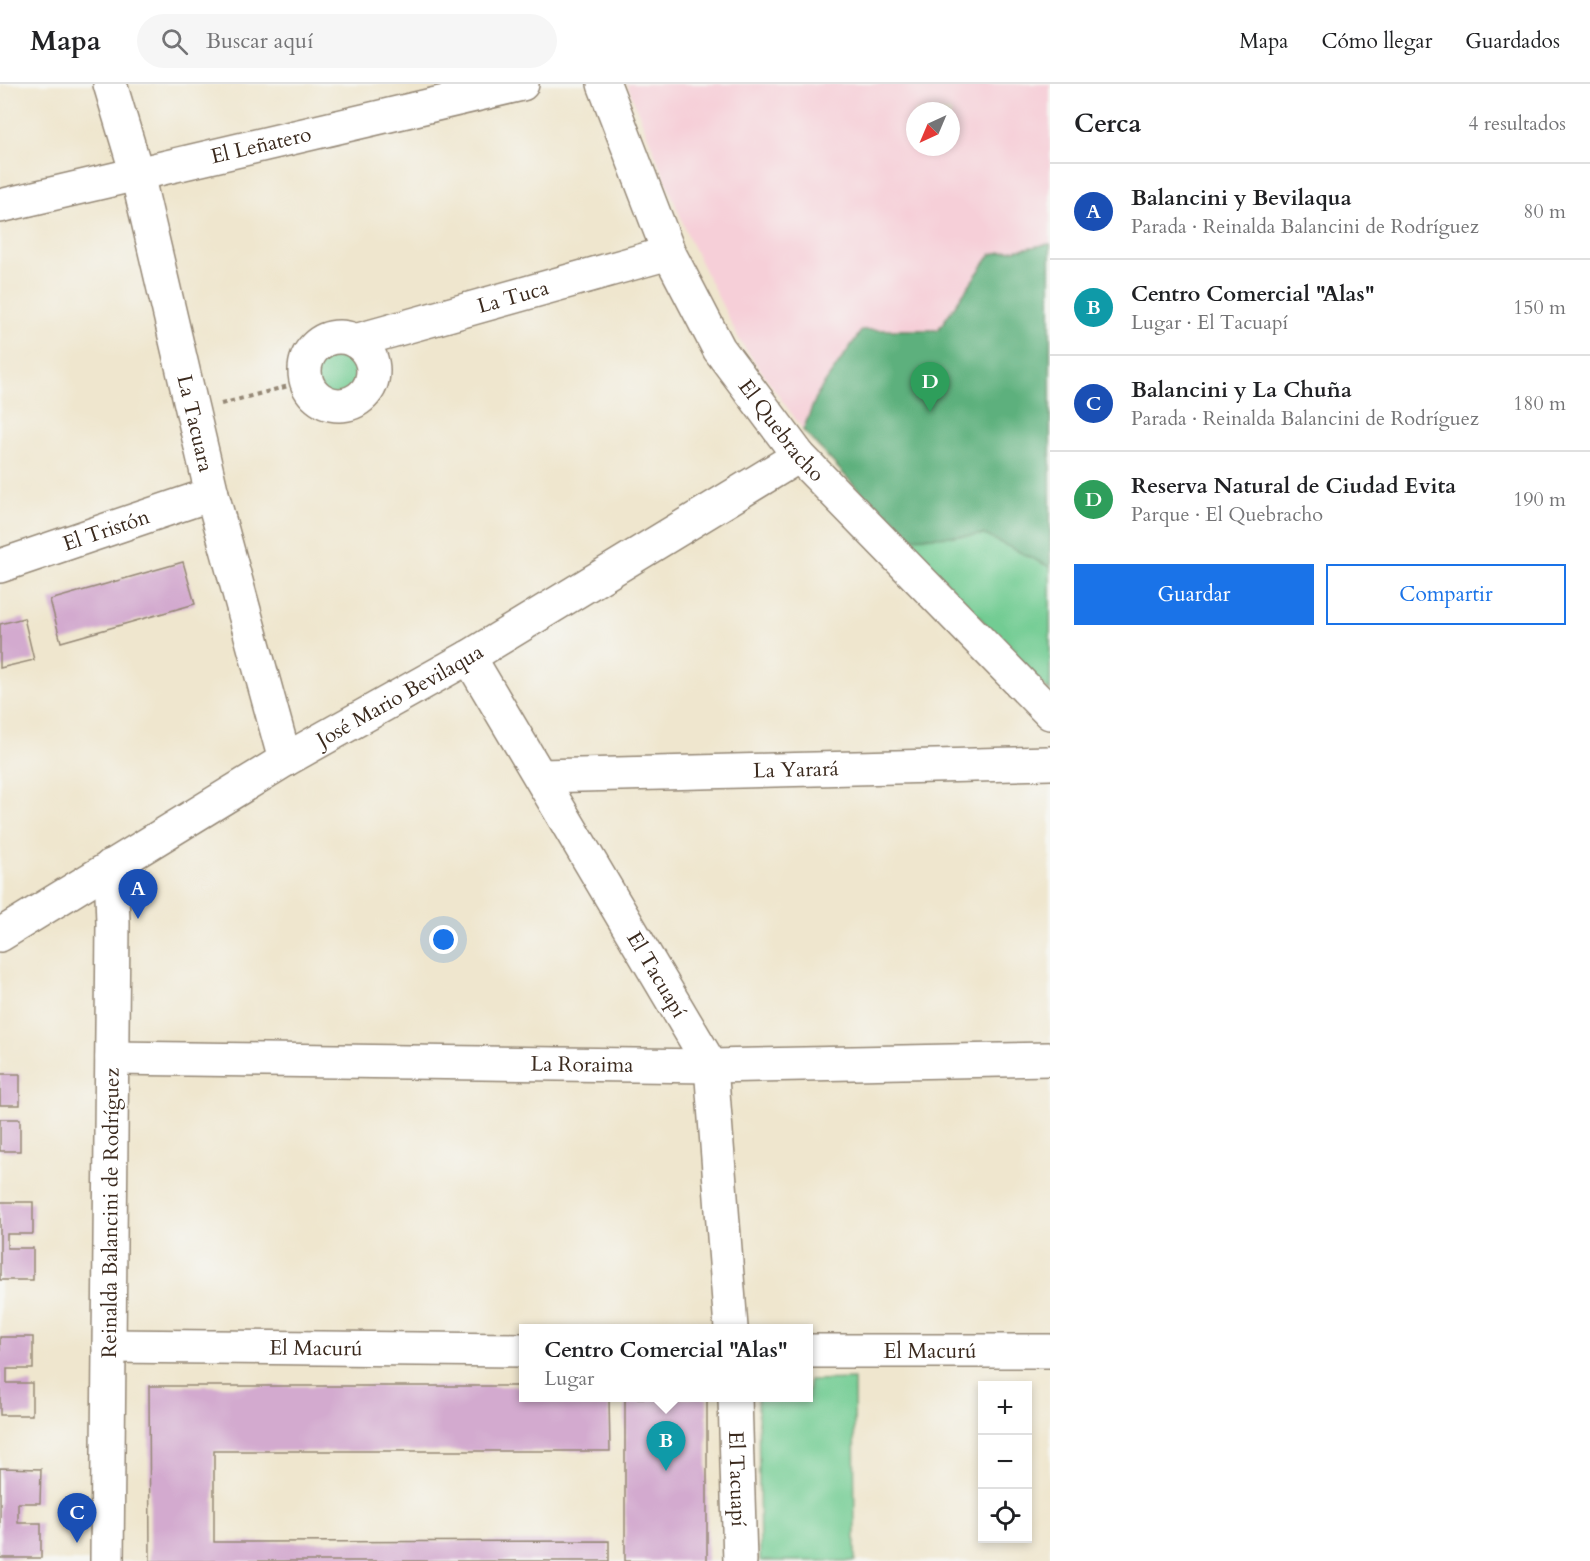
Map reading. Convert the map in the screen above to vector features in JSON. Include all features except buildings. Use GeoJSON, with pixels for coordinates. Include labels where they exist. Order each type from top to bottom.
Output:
{"type":"FeatureCollection","features":[{"type":"Feature","properties":{"kind":"street","name":"La Tacuara"},"geometry":{"type":"LineString","coordinates":[[110,84],[137,174],[212,494],[285,760]]}},
{"type":"Feature","properties":{"kind":"street","name":"El Leñatero"},"geometry":{"type":"LineString","coordinates":[[0,206],[522,84]]}},
{"type":"Feature","properties":{"kind":"street","name":"El Quebracho"},"geometry":{"type":"LineString","coordinates":[[604,84],[669,253],[719,349],[799,456],[1050,713]]}},
{"type":"Feature","properties":{"kind":"street","name":"La Tuca"},"geometry":{"type":"LineString","coordinates":[[307,381],[306,366],[309,356],[324,340],[345,337],[355,341],[669,253]]}},
{"type":"Feature","properties":{"kind":"street"},"geometry":{"type":"LineString","coordinates":[[307,381],[314,394],[330,404],[352,403],[362,397],[369,389],[373,379],[373,368],[370,357],[355,341]]}},
{"type":"Feature","properties":{"kind":"street","name":"José Mario Bevilaqua"},"geometry":{"type":"LineString","coordinates":[[0,935],[285,760],[469,657],[799,456]]}},
{"type":"Feature","properties":{"kind":"street","name":"El Tristón"},"geometry":{"type":"LineString","coordinates":[[0,566],[212,494]]}},
{"type":"Feature","properties":{"kind":"street","name":"El Tacuapí"},"geometry":{"type":"LineString","coordinates":[[469,657],[711,1066],[731,1324]]}},
{"type":"Feature","properties":{"kind":"street","name":"La Yarará"},"geometry":{"type":"LineString","coordinates":[[540,776],[1050,763]]}},
{"type":"Feature","properties":{"kind":"street","name":"Reinalda Balancini de Rodríguez"},"geometry":{"type":"LineString","coordinates":[[106,1561],[113,923],[111,866]]}},
{"type":"Feature","properties":{"kind":"street","name":"La Roraima"},"geometry":{"type":"LineString","coordinates":[[112,1058],[711,1066],[1050,1059]]}},
{"type":"Feature","properties":{"kind":"street","name":"El Macurú"},"geometry":{"type":"LineString","coordinates":[[109,1346],[519,1350]]}},
{"type":"Feature","properties":{"kind":"street","name":"El Macurú"},"geometry":{"type":"LineString","coordinates":[[813,1351],[1050,1351]]}},
{"type":"Feature","properties":{"kind":"street","name":"El Tacuapí"},"geometry":{"type":"LineString","coordinates":[[735,1402],[740,1561]]}},
{"type":"Feature","properties":{"kind":"path"},"geometry":{"type":"LineString","coordinates":[[193,412],[307,381]]}},
{"type":"Feature","properties":{"kind":"shaded area"},"geometry":{"type":"Polygon","coordinates":[[[627,84],[1050,84],[1050,244],[983,265],[938,330],[862,330],[818,393],[803,430],[740,341],[691,243],[627,84]]]}},
{"type":"Feature","properties":{"kind":"green space"},"geometry":{"type":"Polygon","coordinates":[[[1050,244],[1050,692],[803,430],[818,393],[862,330],[938,330],[991,254],[1050,244]]]}},
{"type":"Feature","properties":{"kind":"green space"},"geometry":{"type":"Polygon","coordinates":[[[1050,244],[1050,567],[985,535],[903,538],[803,430],[818,393],[862,330],[938,330],[991,254],[1050,244]]]}},
{"type":"Feature","properties":{"kind":"green space"},"geometry":{"type":"Polygon","coordinates":[[[339,345],[349,347],[358,353],[364,362],[366,372],[364,382],[358,391],[349,397],[339,399],[329,397],[320,391],[314,382],[312,372],[314,362],[320,353],[329,347],[339,345]]]}},
{"type":"Feature","properties":{"kind":"green space"},"geometry":{"type":"Polygon","coordinates":[[[854,1379],[855,1561],[760,1561],[758,1402],[813,1402],[813,1380],[854,1379]]]}},
{"type":"Feature","properties":{"kind":"place","name":"Reserva Natural de Ciudad Evita"},"geometry":{"type":"Point","coordinates":[930,412]}},
{"type":"Feature","properties":{"kind":"place","name":"Balancini y Bevilaqua"},"geometry":{"type":"Point","coordinates":[138,919]}},
{"type":"Feature","properties":{"kind":"place","name":"Centro Comercial \"Alas\""},"geometry":{"type":"Point","coordinates":[666,1471]}},
{"type":"Feature","properties":{"kind":"place","name":"Balancini y La Chuña"},"geometry":{"type":"Point","coordinates":[77,1543]}}]}
